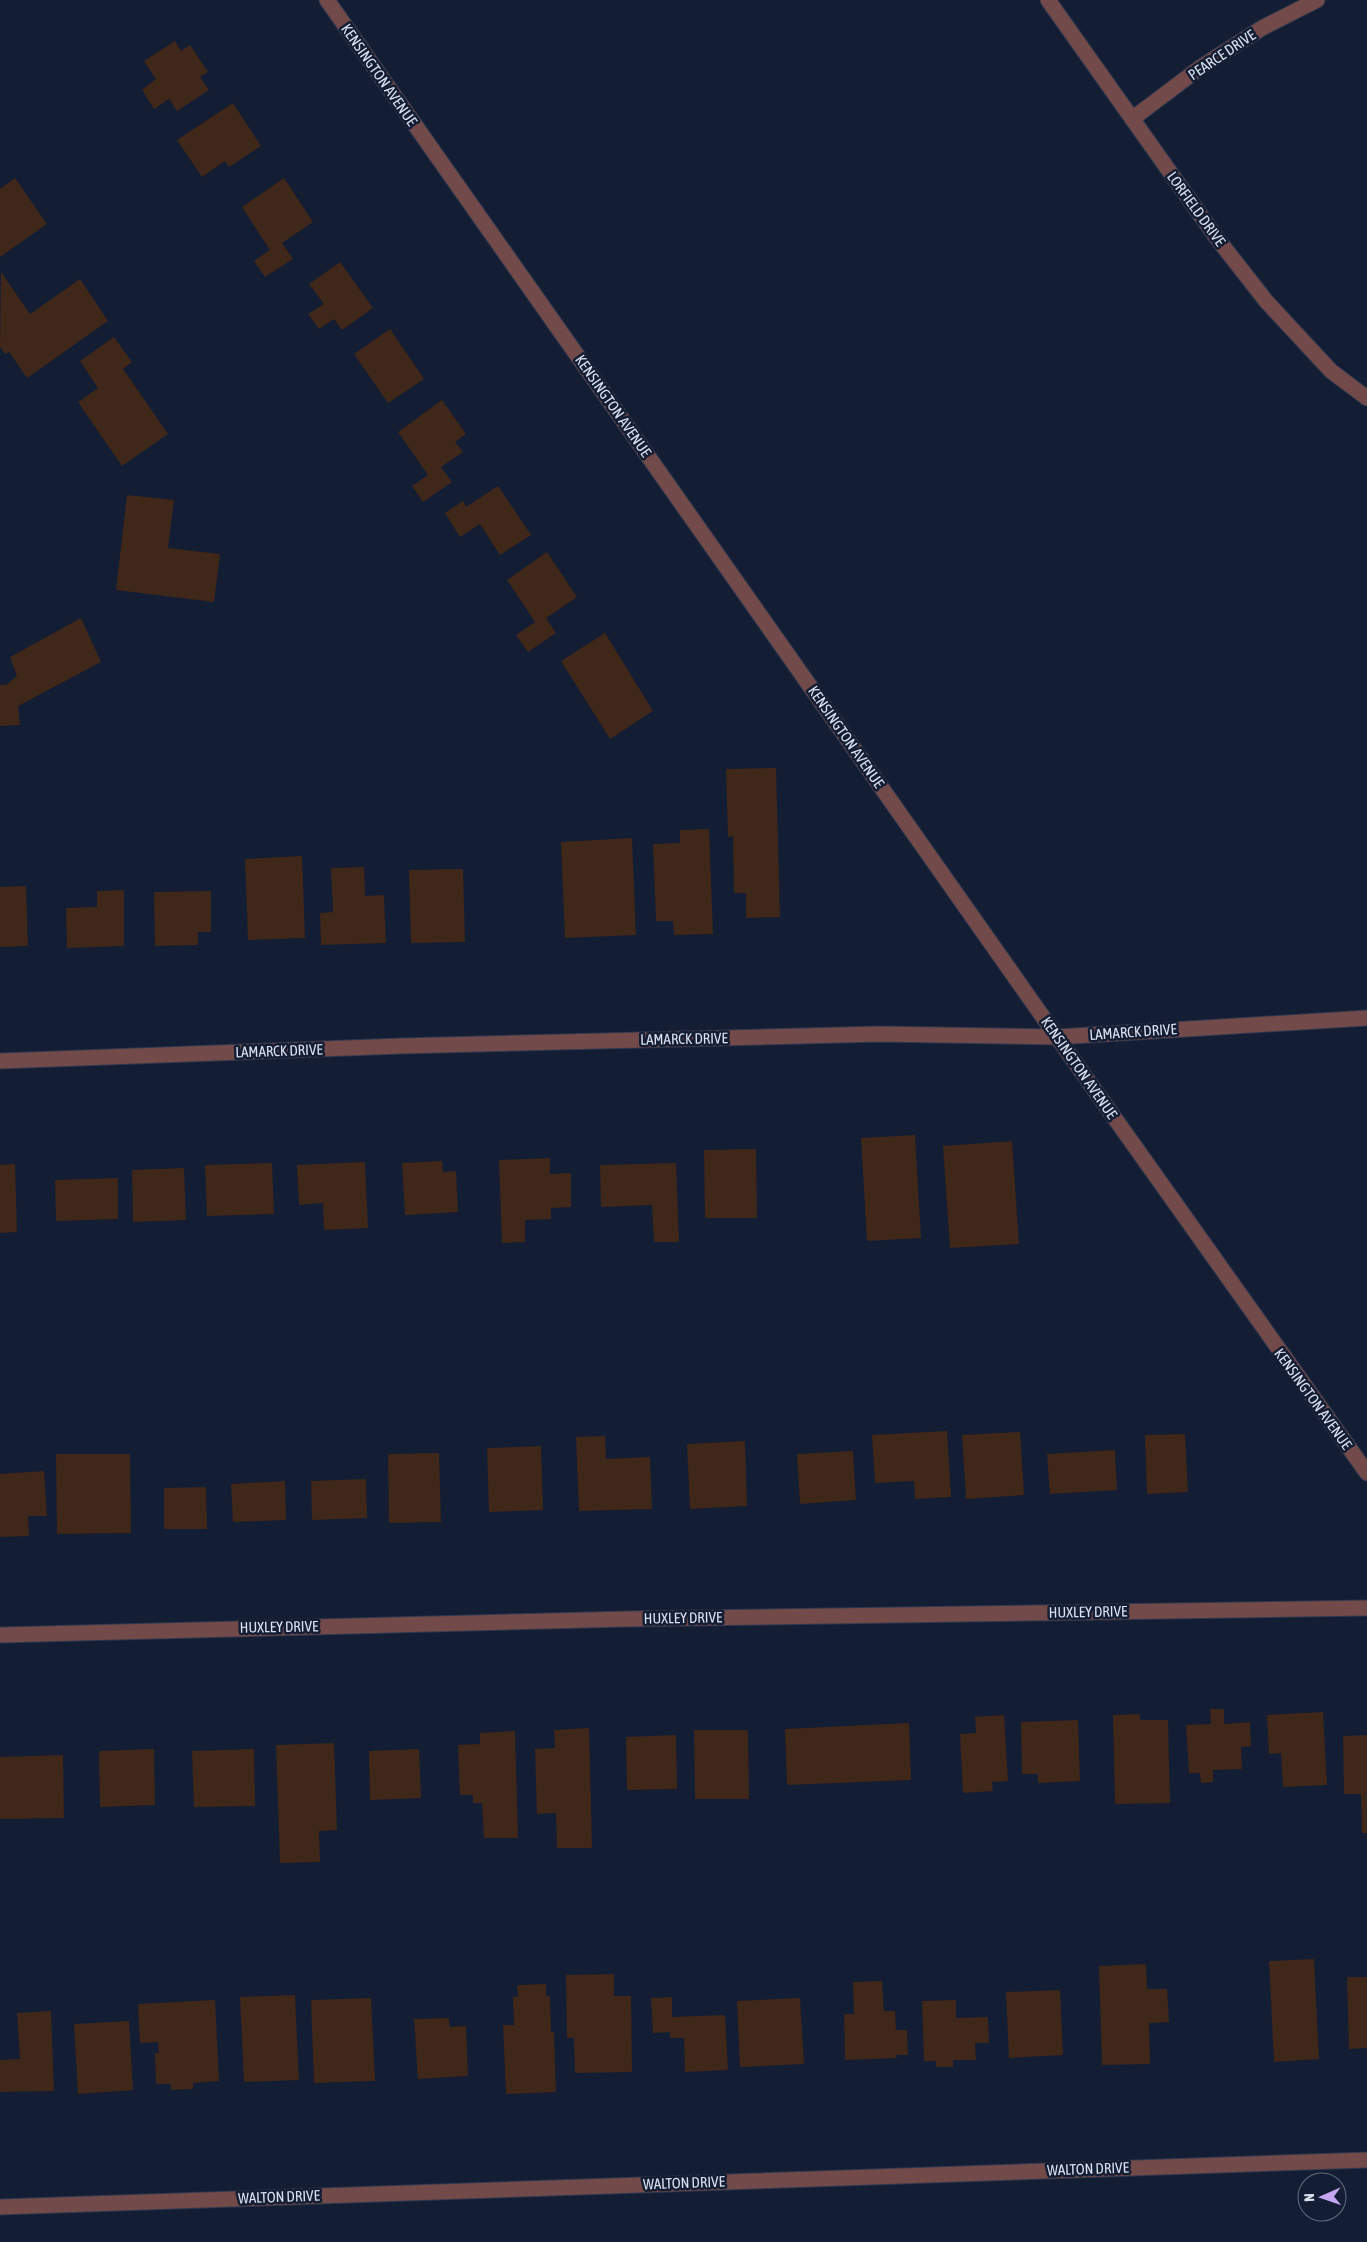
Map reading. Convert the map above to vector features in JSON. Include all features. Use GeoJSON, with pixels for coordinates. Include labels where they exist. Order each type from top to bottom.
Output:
{"type":"FeatureCollection","features":[{"type":"Feature","properties":{"kind":"street","name":"KENSINGTON AVENUE"},"geometry":{"type":"LineString","coordinates":[[326,0],[1057,1037],[1367,1473]]}},
{"type":"Feature","properties":{"kind":"street","name":"LORFIELD DRIVE"},"geometry":{"type":"LineString","coordinates":[[1048,0],[1216,237],[1266,302],[1331,371],[1367,398]]}},
{"type":"Feature","properties":{"kind":"street","name":"PEARCE DRIVE"},"geometry":{"type":"LineString","coordinates":[[1132,119],[1201,67],[1239,42],[1317,0]]}},
{"type":"Feature","properties":{"kind":"street","name":"LAMARCK DRIVE"},"geometry":{"type":"LineString","coordinates":[[0,1060],[411,1046],[879,1034],[1057,1037],[1367,1018]]}},
{"type":"Feature","properties":{"kind":"street","name":"HUXLEY DRIVE"},"geometry":{"type":"LineString","coordinates":[[0,1635],[627,1619],[1367,1608]]}},
{"type":"Feature","properties":{"kind":"street","name":"WALTON DRIVE"},"geometry":{"type":"LineString","coordinates":[[0,2207],[1367,2160]]}},
{"type":"Feature","properties":{"kind":"building"},"geometry":{"type":"Polygon","coordinates":[[[175,41],[181,51],[190,45],[208,72],[200,77],[209,90],[177,111],[169,99],[154,109],[142,90],[156,79],[144,61],[175,41]]]}},
{"type":"Feature","properties":{"kind":"building"},"geometry":{"type":"Polygon","coordinates":[[[233,103],[261,146],[229,167],[225,161],[202,177],[177,140],[233,103]]]}},
{"type":"Feature","properties":{"kind":"building"},"geometry":{"type":"Polygon","coordinates":[[[15,178],[47,224],[0,257],[0,189],[15,178]]]}},
{"type":"Feature","properties":{"kind":"building"},"geometry":{"type":"Polygon","coordinates":[[[284,178],[313,222],[282,243],[293,259],[265,277],[254,261],[270,250],[242,207],[284,178]]]}},
{"type":"Feature","properties":{"kind":"building"},"geometry":{"type":"Polygon","coordinates":[[[340,262],[373,308],[342,330],[334,319],[319,329],[308,314],[324,304],[309,284],[340,262]]]}},
{"type":"Feature","properties":{"kind":"building"},"geometry":{"type":"Polygon","coordinates":[[[1,272],[30,314],[80,279],[108,321],[27,378],[9,352],[5,354],[0,347],[1,272]]]}},
{"type":"Feature","properties":{"kind":"building"},"geometry":{"type":"Polygon","coordinates":[[[390,329],[424,379],[388,403],[354,354],[390,329]]]}},
{"type":"Feature","properties":{"kind":"building"},"geometry":{"type":"Polygon","coordinates":[[[114,337],[132,362],[123,369],[168,434],[122,466],[78,402],[98,388],[80,361],[114,337]]]}},
{"type":"Feature","properties":{"kind":"building"},"geometry":{"type":"Polygon","coordinates":[[[442,400],[466,434],[455,442],[463,452],[441,467],[452,482],[423,502],[412,486],[428,475],[398,432],[442,400]]]}},
{"type":"Feature","properties":{"kind":"building"},"geometry":{"type":"Polygon","coordinates":[[[498,486],[531,535],[500,555],[480,524],[460,537],[445,513],[463,501],[466,507],[498,486]]]}},
{"type":"Feature","properties":{"kind":"building"},"geometry":{"type":"Polygon","coordinates":[[[127,495],[174,500],[168,548],[220,554],[214,602],[116,590],[127,495]]]}},
{"type":"Feature","properties":{"kind":"building"},"geometry":{"type":"Polygon","coordinates":[[[547,552],[577,597],[546,618],[556,633],[528,652],[516,635],[535,622],[507,580],[547,552]]]}},
{"type":"Feature","properties":{"kind":"building"},"geometry":{"type":"Polygon","coordinates":[[[81,618],[101,662],[18,706],[20,725],[0,726],[0,685],[6,685],[17,676],[10,657],[81,618]]]}},
{"type":"Feature","properties":{"kind":"building"},"geometry":{"type":"Polygon","coordinates":[[[605,633],[653,711],[610,739],[561,661],[605,633]]]}},
{"type":"Feature","properties":{"kind":"building"},"geometry":{"type":"Polygon","coordinates":[[[776,768],[780,917],[746,918],[746,893],[734,893],[733,836],[728,837],[726,769],[776,768]]]}},
{"type":"Feature","properties":{"kind":"building"},"geometry":{"type":"Polygon","coordinates":[[[709,829],[713,934],[674,935],[673,921],[656,921],[653,844],[680,843],[680,830],[709,829]]]}},
{"type":"Feature","properties":{"kind":"building"},"geometry":{"type":"Polygon","coordinates":[[[632,838],[636,935],[565,938],[561,842],[632,838]]]}},
{"type":"Feature","properties":{"kind":"building"},"geometry":{"type":"Polygon","coordinates":[[[302,856],[305,938],[248,940],[245,859],[302,856]]]}},
{"type":"Feature","properties":{"kind":"building"},"geometry":{"type":"Polygon","coordinates":[[[364,867],[365,896],[384,895],[386,943],[321,945],[320,913],[333,912],[331,868],[364,867]]]}},
{"type":"Feature","properties":{"kind":"building"},"geometry":{"type":"Polygon","coordinates":[[[463,869],[465,942],[411,943],[409,870],[463,869]]]}},
{"type":"Feature","properties":{"kind":"building"},"geometry":{"type":"Polygon","coordinates":[[[26,886],[28,946],[0,947],[0,887],[26,886]]]}},
{"type":"Feature","properties":{"kind":"building"},"geometry":{"type":"Polygon","coordinates":[[[124,890],[124,946],[67,948],[66,908],[97,907],[97,891],[124,890]]]}},
{"type":"Feature","properties":{"kind":"building"},"geometry":{"type":"Polygon","coordinates":[[[211,891],[211,932],[198,932],[198,945],[155,946],[154,892],[211,891]]]}},
{"type":"Feature","properties":{"kind":"building"},"geometry":{"type":"Polygon","coordinates":[[[915,1135],[921,1238],[867,1241],[861,1138],[915,1135]]]}},
{"type":"Feature","properties":{"kind":"building"},"geometry":{"type":"Polygon","coordinates":[[[1012,1141],[1019,1244],[950,1248],[943,1146],[1012,1141]]]}},
{"type":"Feature","properties":{"kind":"building"},"geometry":{"type":"Polygon","coordinates":[[[756,1149],[757,1218],[705,1218],[704,1150],[756,1149]]]}},
{"type":"Feature","properties":{"kind":"building"},"geometry":{"type":"Polygon","coordinates":[[[550,1158],[550,1174],[571,1173],[571,1207],[551,1208],[551,1219],[525,1220],[525,1242],[502,1243],[499,1160],[550,1158]]]}},
{"type":"Feature","properties":{"kind":"building"},"geometry":{"type":"Polygon","coordinates":[[[442,1161],[443,1172],[456,1171],[458,1212],[405,1215],[402,1163],[442,1161]]]}},
{"type":"Feature","properties":{"kind":"building"},"geometry":{"type":"Polygon","coordinates":[[[365,1162],[368,1228],[324,1230],[323,1203],[299,1205],[297,1165],[365,1162]]]}},
{"type":"Feature","properties":{"kind":"building"},"geometry":{"type":"Polygon","coordinates":[[[272,1163],[274,1214],[207,1216],[205,1165],[272,1163]]]}},
{"type":"Feature","properties":{"kind":"building"},"geometry":{"type":"Polygon","coordinates":[[[676,1163],[679,1242],[654,1242],[652,1205],[601,1207],[600,1165],[676,1163]]]}},
{"type":"Feature","properties":{"kind":"building"},"geometry":{"type":"Polygon","coordinates":[[[15,1164],[17,1232],[0,1233],[0,1165],[15,1164]]]}},
{"type":"Feature","properties":{"kind":"building"},"geometry":{"type":"Polygon","coordinates":[[[184,1168],[186,1220],[133,1222],[132,1170],[184,1168]]]}},
{"type":"Feature","properties":{"kind":"building"},"geometry":{"type":"Polygon","coordinates":[[[118,1178],[118,1219],[56,1221],[55,1180],[118,1178]]]}},
{"type":"Feature","properties":{"kind":"building"},"geometry":{"type":"Polygon","coordinates":[[[947,1431],[951,1497],[915,1499],[914,1481],[875,1483],[872,1435],[947,1431]]]}},
{"type":"Feature","properties":{"kind":"building"},"geometry":{"type":"Polygon","coordinates":[[[1020,1432],[1024,1495],[966,1499],[962,1435],[1020,1432]]]}},
{"type":"Feature","properties":{"kind":"building"},"geometry":{"type":"Polygon","coordinates":[[[1185,1434],[1188,1492],[1147,1494],[1145,1435],[1185,1434]]]}},
{"type":"Feature","properties":{"kind":"building"},"geometry":{"type":"Polygon","coordinates":[[[605,1436],[606,1459],[650,1457],[652,1509],[579,1511],[576,1437],[605,1436]]]}},
{"type":"Feature","properties":{"kind":"building"},"geometry":{"type":"Polygon","coordinates":[[[745,1441],[747,1506],[690,1509],[687,1444],[745,1441]]]}},
{"type":"Feature","properties":{"kind":"building"},"geometry":{"type":"Polygon","coordinates":[[[541,1446],[543,1510],[489,1512],[487,1448],[541,1446]]]}},
{"type":"Feature","properties":{"kind":"building"},"geometry":{"type":"Polygon","coordinates":[[[1115,1450],[1117,1490],[1050,1494],[1047,1454],[1115,1450]]]}},
{"type":"Feature","properties":{"kind":"building"},"geometry":{"type":"Polygon","coordinates":[[[853,1451],[856,1500],[800,1504],[797,1454],[853,1451]]]}},
{"type":"Feature","properties":{"kind":"building"},"geometry":{"type":"Polygon","coordinates":[[[439,1453],[441,1522],[389,1523],[388,1454],[439,1453]]]}},
{"type":"Feature","properties":{"kind":"building"},"geometry":{"type":"Polygon","coordinates":[[[56,1454],[130,1454],[131,1533],[57,1534],[56,1454]]]}},
{"type":"Feature","properties":{"kind":"building"},"geometry":{"type":"Polygon","coordinates":[[[44,1471],[47,1516],[28,1516],[29,1536],[0,1537],[0,1474],[44,1471]]]}},
{"type":"Feature","properties":{"kind":"building"},"geometry":{"type":"Polygon","coordinates":[[[366,1479],[367,1518],[312,1520],[311,1481],[366,1479]]]}},
{"type":"Feature","properties":{"kind":"building"},"geometry":{"type":"Polygon","coordinates":[[[285,1481],[286,1520],[233,1522],[231,1484],[285,1481]]]}},
{"type":"Feature","properties":{"kind":"building"},"geometry":{"type":"Polygon","coordinates":[[[206,1487],[207,1529],[164,1529],[164,1488],[206,1487]]]}},
{"type":"Feature","properties":{"kind":"building"},"geometry":{"type":"Polygon","coordinates":[[[1210,1709],[1224,1709],[1224,1724],[1250,1722],[1251,1746],[1241,1747],[1242,1769],[1213,1770],[1213,1782],[1201,1783],[1200,1773],[1189,1773],[1186,1725],[1211,1724],[1210,1709]]]}},
{"type":"Feature","properties":{"kind":"building"},"geometry":{"type":"Polygon","coordinates":[[[1323,1712],[1327,1785],[1283,1787],[1281,1753],[1269,1754],[1267,1715],[1323,1712]]]}},
{"type":"Feature","properties":{"kind":"building"},"geometry":{"type":"Polygon","coordinates":[[[1140,1714],[1140,1720],[1168,1720],[1170,1803],[1115,1804],[1113,1715],[1140,1714]]]}},
{"type":"Feature","properties":{"kind":"building"},"geometry":{"type":"Polygon","coordinates":[[[1004,1715],[1008,1781],[992,1782],[993,1791],[963,1793],[960,1734],[976,1733],[975,1717],[1004,1715]]]}},
{"type":"Feature","properties":{"kind":"building"},"geometry":{"type":"Polygon","coordinates":[[[1078,1720],[1080,1781],[1038,1783],[1038,1774],[1022,1774],[1021,1722],[1078,1720]]]}},
{"type":"Feature","properties":{"kind":"building"},"geometry":{"type":"Polygon","coordinates":[[[909,1723],[911,1780],[787,1785],[785,1729],[909,1723]]]}},
{"type":"Feature","properties":{"kind":"building"},"geometry":{"type":"Polygon","coordinates":[[[589,1728],[592,1848],[557,1848],[556,1813],[537,1814],[535,1749],[555,1748],[554,1730],[589,1728]]]}},
{"type":"Feature","properties":{"kind":"building"},"geometry":{"type":"Polygon","coordinates":[[[694,1730],[748,1730],[749,1799],[695,1799],[694,1730]]]}},
{"type":"Feature","properties":{"kind":"building"},"geometry":{"type":"Polygon","coordinates":[[[515,1731],[518,1838],[484,1838],[482,1803],[473,1803],[473,1795],[460,1795],[458,1745],[480,1744],[480,1733],[515,1731]]]}},
{"type":"Feature","properties":{"kind":"building"},"geometry":{"type":"Polygon","coordinates":[[[676,1735],[677,1789],[627,1790],[626,1737],[676,1735]]]}},
{"type":"Feature","properties":{"kind":"building"},"geometry":{"type":"Polygon","coordinates":[[[1367,1735],[1367,1833],[1362,1833],[1361,1794],[1344,1794],[1343,1736],[1367,1735]]]}},
{"type":"Feature","properties":{"kind":"building"},"geometry":{"type":"Polygon","coordinates":[[[334,1743],[337,1830],[319,1831],[320,1862],[280,1863],[276,1745],[334,1743]]]}},
{"type":"Feature","properties":{"kind":"building"},"geometry":{"type":"Polygon","coordinates":[[[154,1749],[155,1805],[100,1807],[99,1751],[154,1749]]]}},
{"type":"Feature","properties":{"kind":"building"},"geometry":{"type":"Polygon","coordinates":[[[254,1749],[255,1806],[194,1807],[192,1751],[254,1749]]]}},
{"type":"Feature","properties":{"kind":"building"},"geometry":{"type":"Polygon","coordinates":[[[419,1749],[421,1798],[370,1800],[369,1751],[419,1749]]]}},
{"type":"Feature","properties":{"kind":"building"},"geometry":{"type":"Polygon","coordinates":[[[63,1755],[64,1818],[0,1819],[0,1757],[63,1755]]]}},
{"type":"Feature","properties":{"kind":"building"},"geometry":{"type":"Polygon","coordinates":[[[1314,1959],[1319,2059],[1274,2062],[1269,1961],[1314,1959]]]}},
{"type":"Feature","properties":{"kind":"building"},"geometry":{"type":"Polygon","coordinates":[[[1146,1964],[1147,1989],[1167,1989],[1169,2022],[1149,2023],[1150,2064],[1102,2065],[1099,1966],[1146,1964]]]}},
{"type":"Feature","properties":{"kind":"building"},"geometry":{"type":"Polygon","coordinates":[[[614,1974],[614,1996],[631,1996],[632,2072],[575,2073],[574,2038],[567,2038],[566,1975],[614,1974]]]}},
{"type":"Feature","properties":{"kind":"building"},"geometry":{"type":"Polygon","coordinates":[[[1347,1977],[1367,1977],[1367,2048],[1349,2049],[1347,1977]]]}},
{"type":"Feature","properties":{"kind":"building"},"geometry":{"type":"Polygon","coordinates":[[[882,1981],[884,2011],[895,2011],[896,2030],[907,2030],[908,2055],[896,2055],[897,2058],[845,2060],[844,2014],[854,2014],[853,1982],[882,1981]]]}},
{"type":"Feature","properties":{"kind":"building"},"geometry":{"type":"Polygon","coordinates":[[[546,1984],[546,1996],[550,1996],[551,2032],[554,2032],[556,2092],[506,2094],[503,2025],[514,2025],[513,1997],[518,1997],[517,1985],[546,1984]]]}},
{"type":"Feature","properties":{"kind":"building"},"geometry":{"type":"Polygon","coordinates":[[[1060,1990],[1063,2055],[1009,2058],[1006,1992],[1060,1990]]]}},
{"type":"Feature","properties":{"kind":"building"},"geometry":{"type":"Polygon","coordinates":[[[295,1995],[299,2080],[244,2082],[240,1997],[295,1995]]]}},
{"type":"Feature","properties":{"kind":"building"},"geometry":{"type":"Polygon","coordinates":[[[672,1997],[672,2017],[725,2015],[728,2070],[685,2072],[684,2038],[670,2038],[670,2032],[653,2033],[651,1998],[672,1997]]]}},
{"type":"Feature","properties":{"kind":"building"},"geometry":{"type":"Polygon","coordinates":[[[371,1998],[375,2081],[314,2083],[311,2000],[371,1998]]]}},
{"type":"Feature","properties":{"kind":"building"},"geometry":{"type":"Polygon","coordinates":[[[800,1998],[804,2064],[740,2067],[737,2001],[800,1998]]]}},
{"type":"Feature","properties":{"kind":"building"},"geometry":{"type":"Polygon","coordinates":[[[215,2000],[219,2081],[193,2083],[193,2089],[171,2090],[171,2084],[156,2084],[155,2053],[159,2053],[158,2042],[140,2043],[138,2004],[215,2000]]]}},
{"type":"Feature","properties":{"kind":"building"},"geometry":{"type":"Polygon","coordinates":[[[956,2000],[956,2018],[988,2017],[989,2043],[975,2043],[976,2060],[953,2060],[953,2067],[936,2067],[936,2061],[924,2061],[922,2001],[956,2000]]]}},
{"type":"Feature","properties":{"kind":"building"},"geometry":{"type":"Polygon","coordinates":[[[51,2011],[54,2091],[0,2092],[0,2060],[20,2059],[17,2013],[51,2011]]]}},
{"type":"Feature","properties":{"kind":"building"},"geometry":{"type":"Polygon","coordinates":[[[449,2018],[450,2027],[466,2026],[468,2076],[418,2079],[414,2019],[449,2018]]]}},
{"type":"Feature","properties":{"kind":"building"},"geometry":{"type":"Polygon","coordinates":[[[129,2021],[133,2090],[78,2094],[74,2024],[129,2021]]]}}]}
